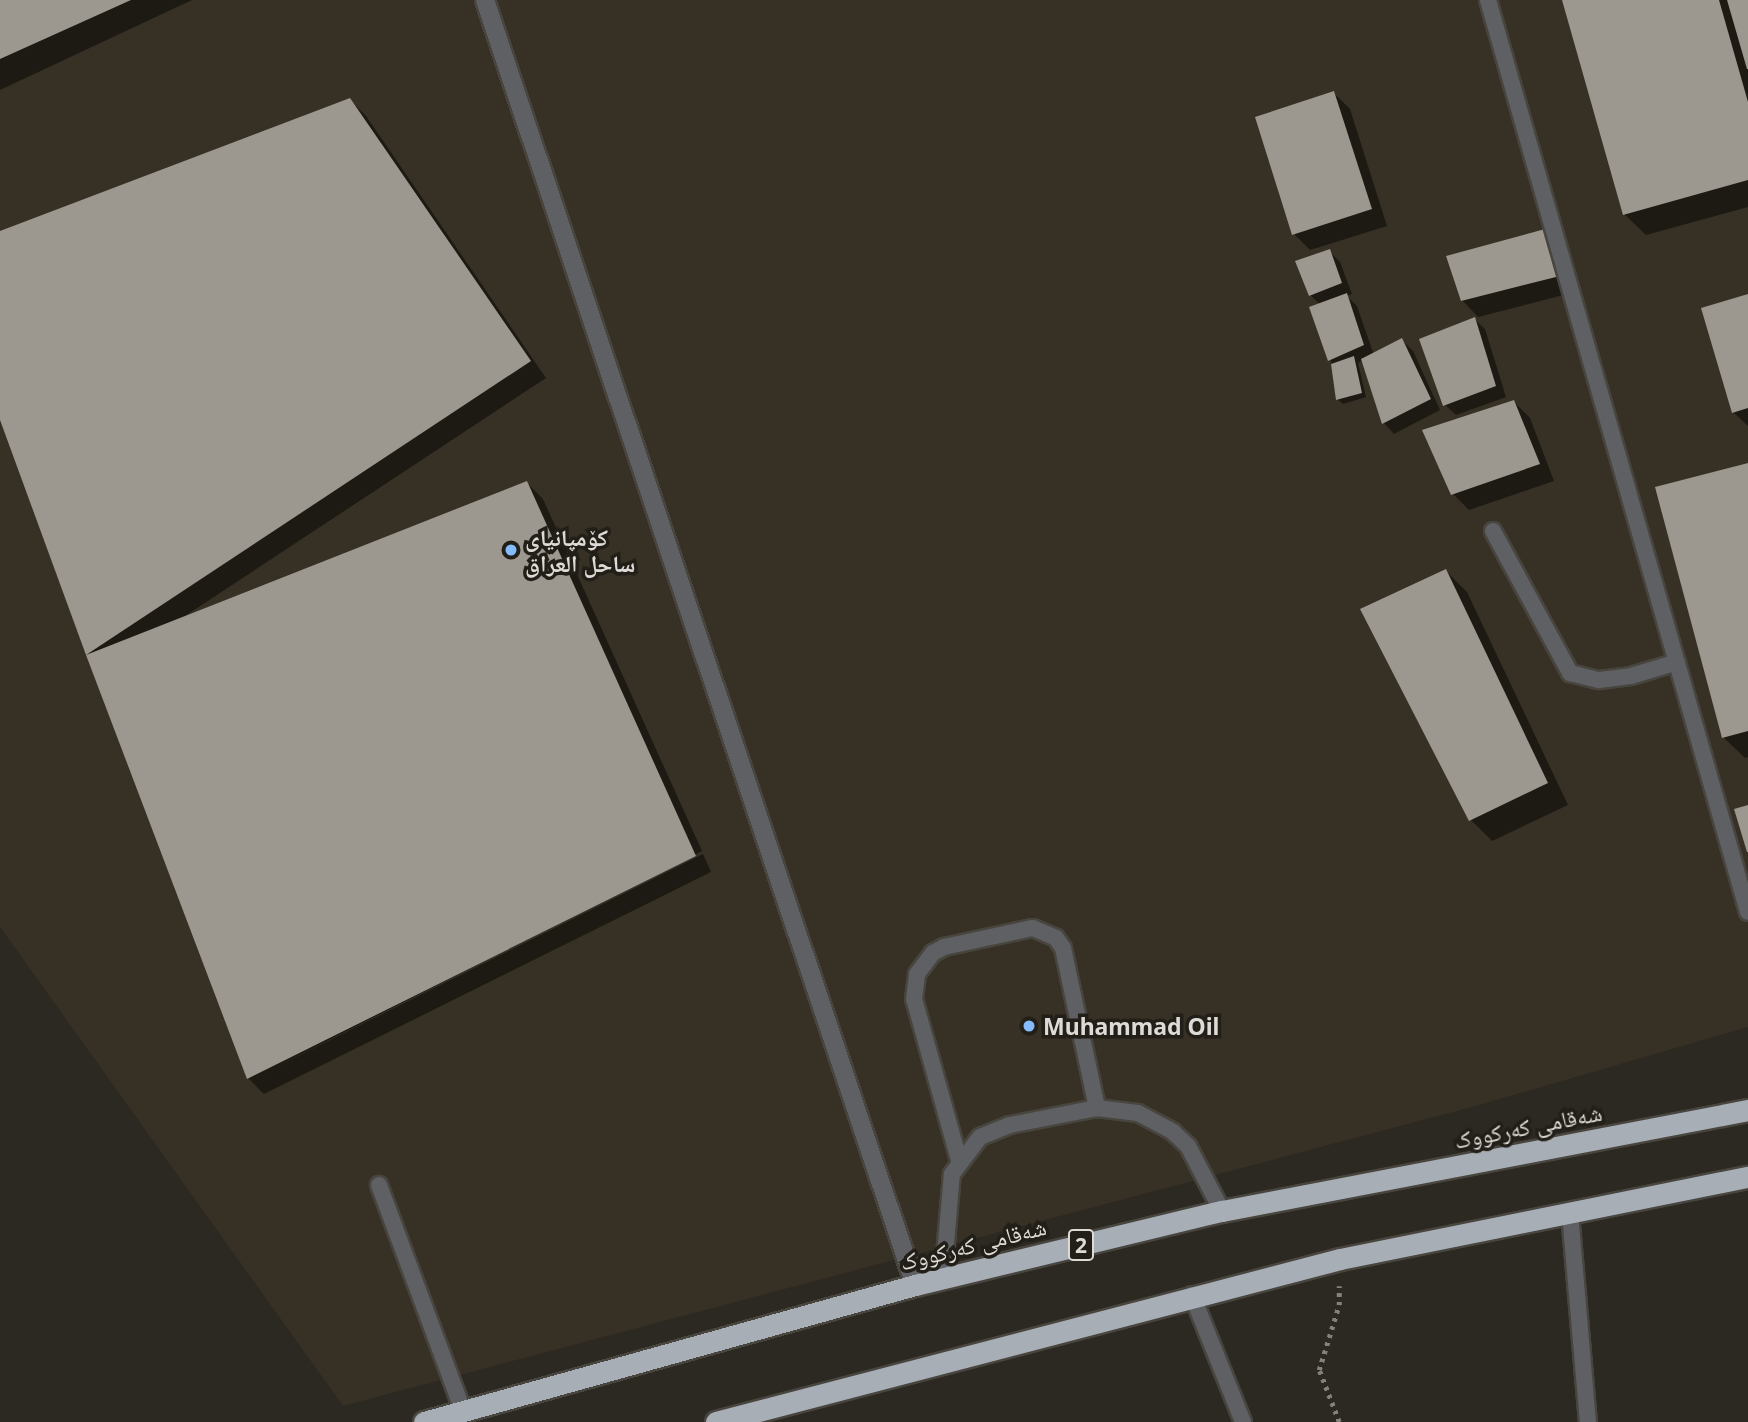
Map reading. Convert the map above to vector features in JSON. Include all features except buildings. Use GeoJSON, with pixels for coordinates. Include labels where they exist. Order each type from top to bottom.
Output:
{"type":"FeatureCollection","features":[{"type":"Feature","properties":{"kind":"highway","name":"شەقامی کەرکووک"},"geometry":{"type":"LineString","coordinates":[[424,1422],[915,1285],[1222,1211],[1748,1110]]}},
{"type":"Feature","properties":{"kind":"highway"},"geometry":{"type":"LineString","coordinates":[[716,1422],[1192,1295],[1340,1259],[1748,1177]]}},
{"type":"Feature","properties":{"kind":"street"},"geometry":{"type":"LineString","coordinates":[[485,0],[915,1285]]}},
{"type":"Feature","properties":{"kind":"lane"},"geometry":{"type":"LineString","coordinates":[[1488,0],[1748,912]]}},
{"type":"Feature","properties":{"kind":"lane"},"geometry":{"type":"LineString","coordinates":[[1493,531],[1570,673],[1599,680],[1631,676],[1677,662]]}},
{"type":"Feature","properties":{"kind":"lane"},"geometry":{"type":"LineString","coordinates":[[959,1160],[914,999],[917,974],[933,953],[944,947],[1033,928],[1056,938],[1063,948],[1097,1108]]}},
{"type":"Feature","properties":{"kind":"lane"},"geometry":{"type":"LineString","coordinates":[[943,1278],[945,1213],[959,1160],[980,1136],[994,1129],[1097,1108],[1138,1113],[1173,1132],[1193,1156],[1222,1211]]}},
{"type":"Feature","properties":{"kind":"lane"},"geometry":{"type":"LineString","coordinates":[[379,1185],[463,1411]]}},
{"type":"Feature","properties":{"kind":"lane"},"geometry":{"type":"LineString","coordinates":[[1570,1213],[1588,1422]]}},
{"type":"Feature","properties":{"kind":"lane"},"geometry":{"type":"LineString","coordinates":[[1192,1295],[1243,1422]]}},
{"type":"Feature","properties":{"kind":"path"},"geometry":{"type":"LineString","coordinates":[[1339,1422],[1319,1370],[1339,1305],[1340,1259]]}},
{"type":"Feature","properties":{"kind":"shaded area"},"geometry":{"type":"Polygon","coordinates":[[[0,0],[1748,0],[1748,1027],[1472,1107],[343,1406],[0,927],[0,0]]]}},
{"type":"Feature","properties":{"kind":"place","name":"کۆمپانیای ساحل العراق"},"geometry":{"type":"Point","coordinates":[511,550]}},
{"type":"Feature","properties":{"kind":"place","name":"Muhammad Oil"},"geometry":{"type":"Point","coordinates":[1029,1026]}}]}
